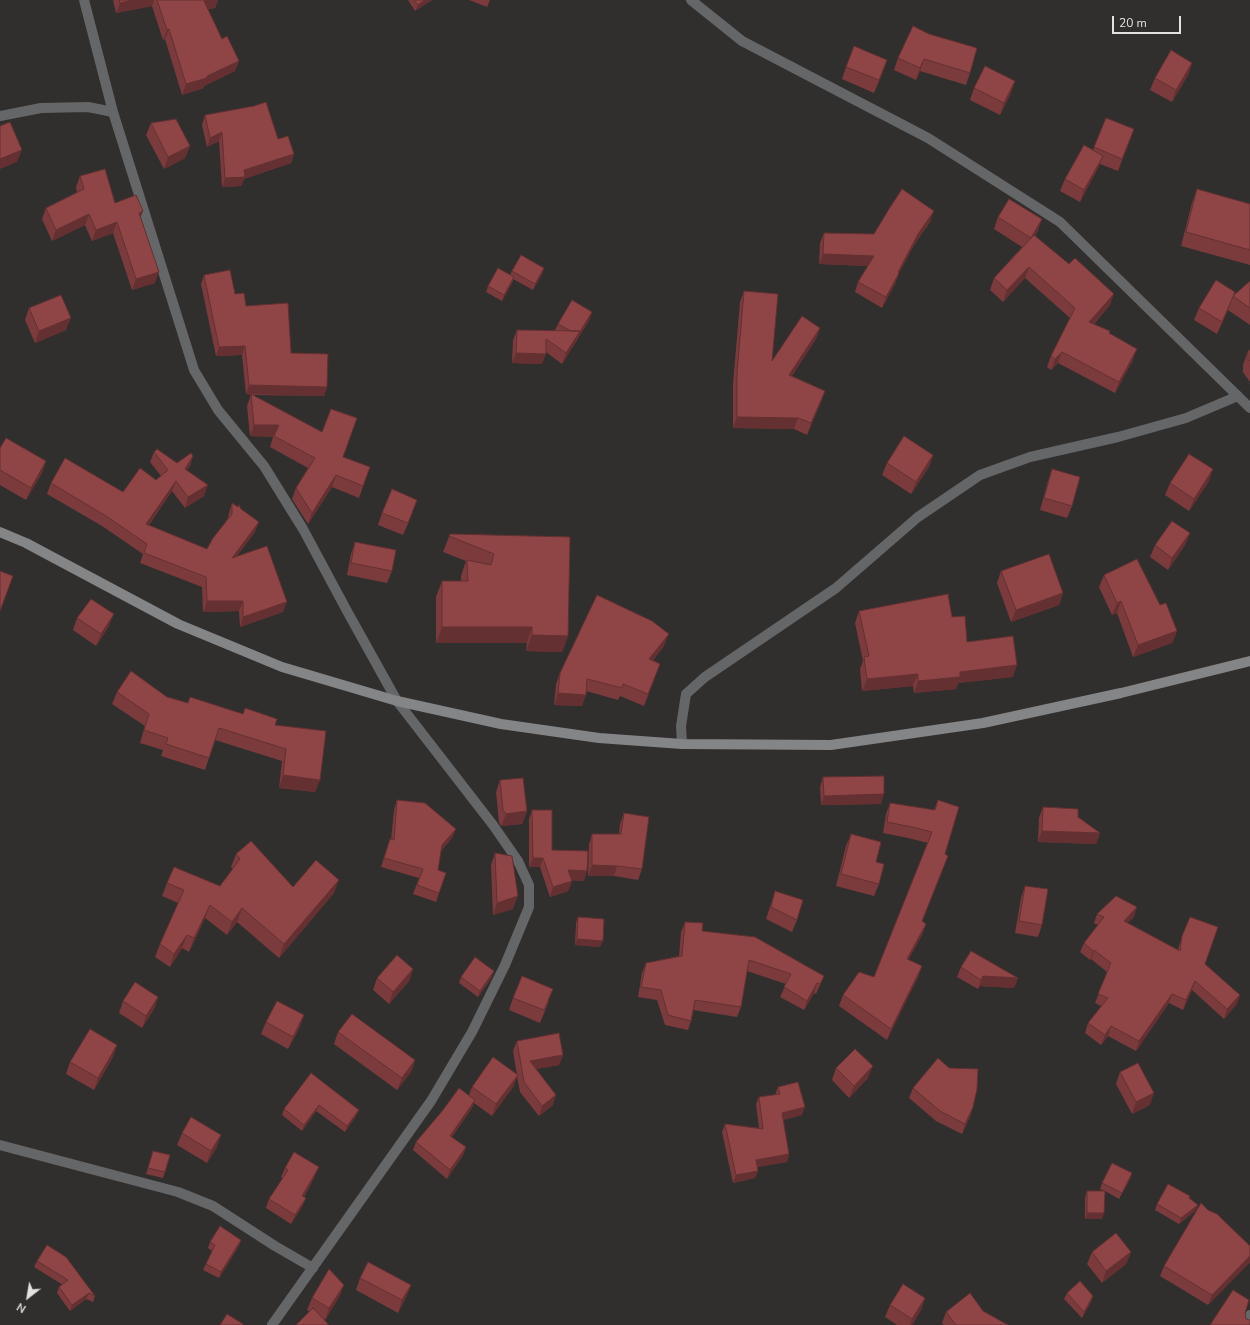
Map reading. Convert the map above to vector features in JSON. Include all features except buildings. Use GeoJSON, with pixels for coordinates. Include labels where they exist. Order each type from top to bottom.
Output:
{"type":"FeatureCollection","features":[{"type":"Feature","properties":{"kind":"main road"},"geometry":{"type":"LineString","coordinates":[[0,532],[26,543],[178,624],[282,667],[397,701],[501,724],[599,738],[682,744],[831,745],[983,723],[1120,693],[1250,661]]}},
{"type":"Feature","properties":{"kind":"street"},"geometry":{"type":"LineString","coordinates":[[84,0],[113,112],[194,370],[218,410],[264,466],[303,529],[397,701],[493,825],[518,862],[529,886],[529,907],[505,965],[479,1018],[432,1101],[272,1325]]}},
{"type":"Feature","properties":{"kind":"street"},"geometry":{"type":"LineString","coordinates":[[691,0],[742,40],[928,138],[1060,222],[1250,408]]}},
{"type":"Feature","properties":{"kind":"street"},"geometry":{"type":"LineString","coordinates":[[0,116],[41,108],[88,107],[113,112]]}},
{"type":"Feature","properties":{"kind":"street"},"geometry":{"type":"LineString","coordinates":[[682,744],[681,726],[686,694],[706,677],[836,588],[918,517],[980,475],[1030,456],[1118,437],[1186,418],[1238,396]]}},
{"type":"Feature","properties":{"kind":"street"},"geometry":{"type":"LineString","coordinates":[[0,1145],[178,1192],[213,1206],[275,1246],[313,1268]]}},
{"type":"Feature","properties":{"kind":"street"},"geometry":{"type":"LineString","coordinates":[[1247,1325],[1250,1315]]}}]}
